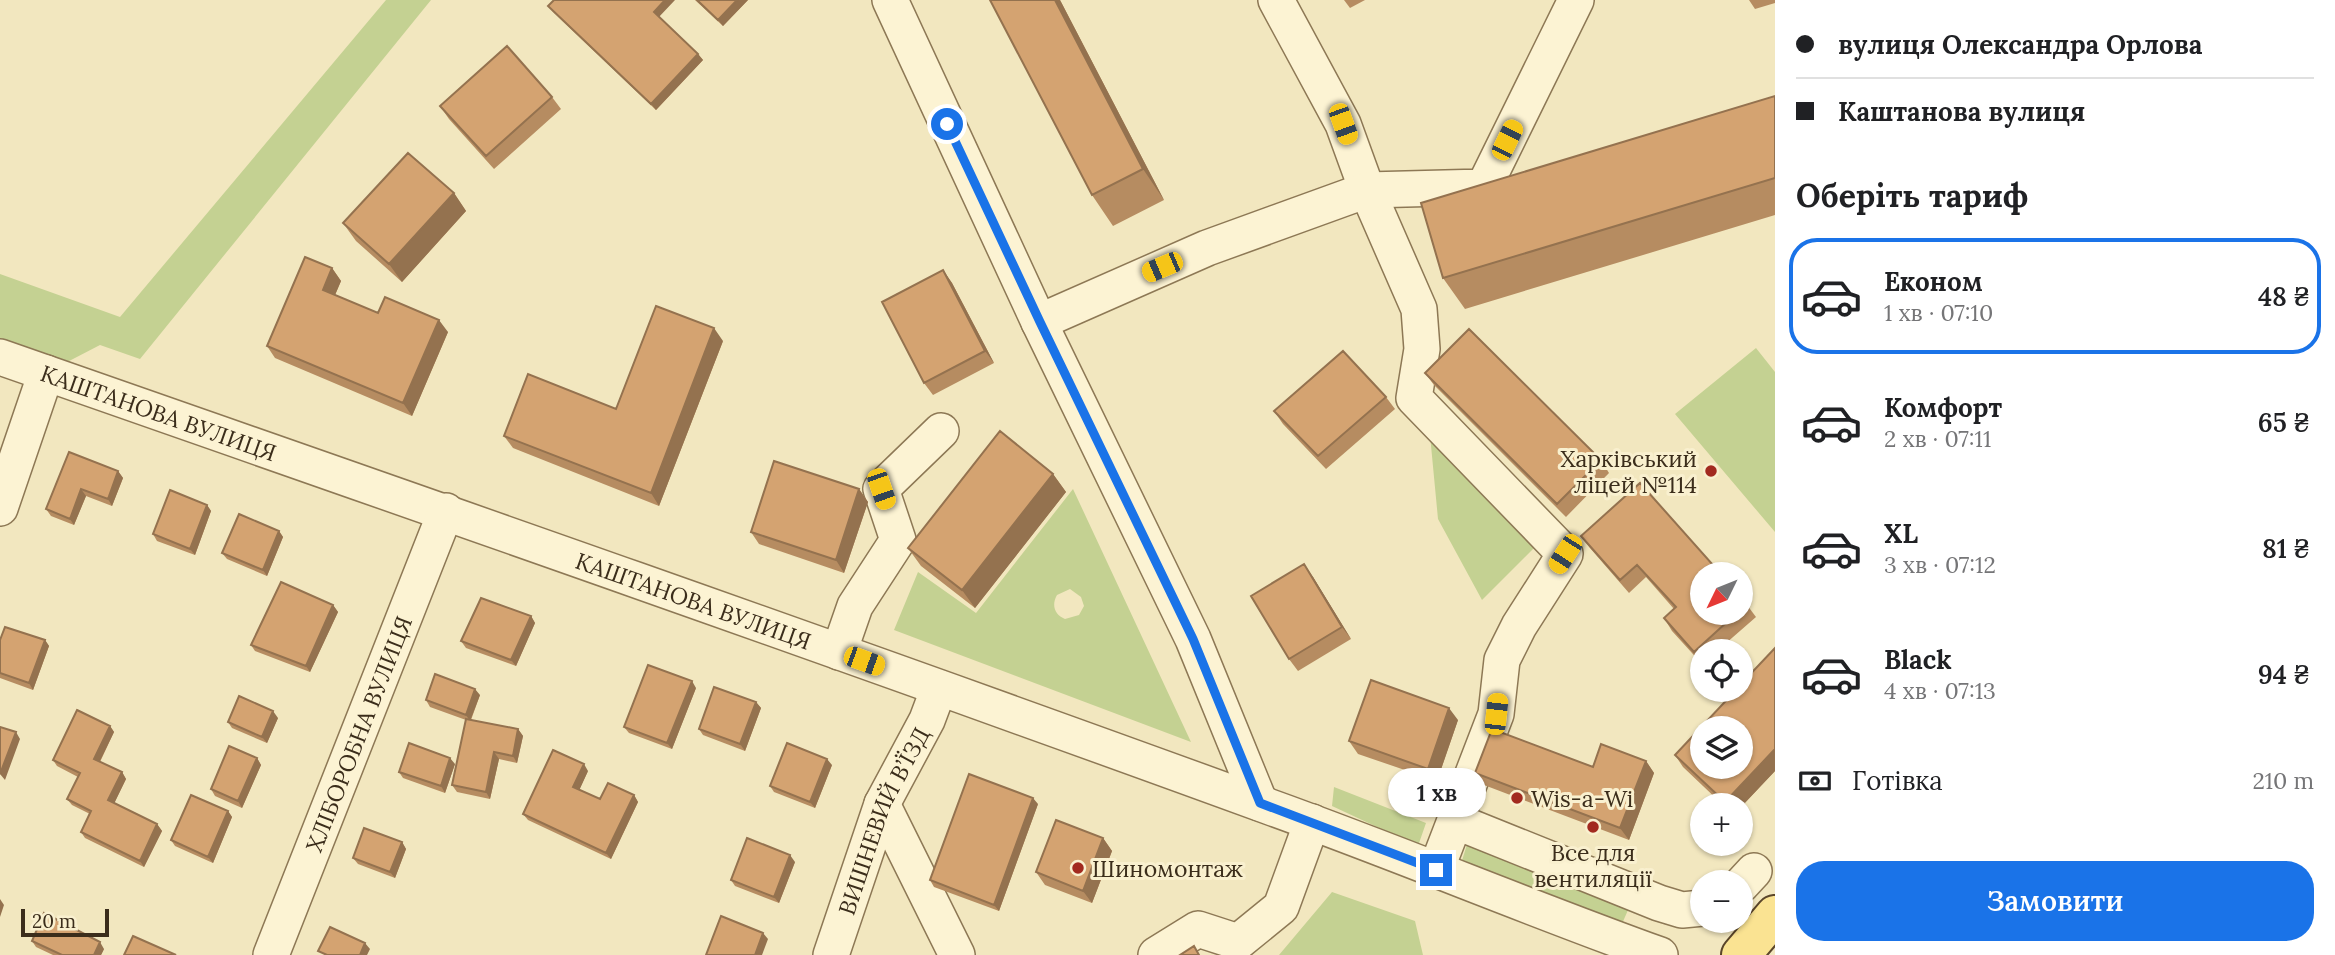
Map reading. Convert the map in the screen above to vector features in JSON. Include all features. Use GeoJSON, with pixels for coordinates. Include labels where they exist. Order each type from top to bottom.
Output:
{"type":"FeatureCollection","features":[{"type":"Feature","properties":{"kind":"main road"},"geometry":{"type":"LineString","coordinates":[[1741,955],[1775,915]]}},
{"type":"Feature","properties":{"kind":"street"},"geometry":{"type":"LineString","coordinates":[[890,0],[1040,322],[1193,639],[1260,803]]}},
{"type":"Feature","properties":{"kind":"street"},"geometry":{"type":"LineString","coordinates":[[1276,0],[1343,124],[1367,190],[1419,309],[1422,349],[1414,398],[1565,554],[1519,626],[1502,660],[1496,714],[1436,870]]}},
{"type":"Feature","properties":{"kind":"street"},"geometry":{"type":"LineString","coordinates":[[1484,187],[1576,0]]}},
{"type":"Feature","properties":{"kind":"street"},"geometry":{"type":"LineString","coordinates":[[1040,322],[1207,248],[1367,190],[1484,187],[1524,174]]}},
{"type":"Feature","properties":{"kind":"street","name":"КАШТАНОВА ВУЛИЦЯ"},"geometry":{"type":"LineString","coordinates":[[0,357],[446,511],[1260,803],[1660,955]]}},
{"type":"Feature","properties":{"kind":"street"},"geometry":{"type":"LineString","coordinates":[[0,508],[46,373]]}},
{"type":"Feature","properties":{"kind":"street"},"geometry":{"type":"LineString","coordinates":[[839,652],[855,606],[898,540],[881,489],[941,431]]}},
{"type":"Feature","properties":{"kind":"street","name":"ХЛІБОРОБНА ВУЛИЦЯ"},"geometry":{"type":"LineString","coordinates":[[271,955],[446,511]]}},
{"type":"Feature","properties":{"kind":"street","name":"ВИШНЕВИЙ В’ЇЗД"},"geometry":{"type":"LineString","coordinates":[[831,955],[883,804],[927,720],[939,688]]}},
{"type":"Feature","properties":{"kind":"street"},"geometry":{"type":"LineString","coordinates":[[883,804],[957,955]]}},
{"type":"Feature","properties":{"kind":"street"},"geometry":{"type":"LineString","coordinates":[[1455,821],[1659,903],[1682,910],[1690,909]]}},
{"type":"Feature","properties":{"kind":"street"},"geometry":{"type":"LineString","coordinates":[[1156,955],[1198,929],[1238,942],[1280,906],[1312,822]]}},
{"type":"Feature","properties":{"kind":"green space"},"geometry":{"type":"Polygon","coordinates":[[[386,0],[431,0],[140,359],[100,345],[46,373],[0,356],[0,274],[120,317],[386,0]]]}},
{"type":"Feature","properties":{"kind":"green space"},"geometry":{"type":"Polygon","coordinates":[[[1756,348],[1775,372],[1775,532],[1675,414],[1756,348]]]}},
{"type":"Feature","properties":{"kind":"green space"},"geometry":{"type":"Polygon","coordinates":[[[1430,435],[1538,544],[1482,600],[1438,519],[1430,435]]]}},
{"type":"Feature","properties":{"kind":"green space"},"geometry":{"type":"Polygon","coordinates":[[[1073,489],[1191,742],[894,630],[918,572],[976,613],[1073,489]],[[1070,589],[1057,595],[1054,603],[1056,613],[1065,619],[1079,615],[1084,606],[1081,597],[1070,589]]]}},
{"type":"Feature","properties":{"kind":"green space"},"geometry":{"type":"Polygon","coordinates":[[[1334,787],[1426,823],[1418,846],[1332,806],[1334,787]]]}},
{"type":"Feature","properties":{"kind":"green space"},"geometry":{"type":"Polygon","coordinates":[[[1469,838],[1632,901],[1621,926],[1460,867],[1469,838]]]}},
{"type":"Feature","properties":{"kind":"green space"},"geometry":{"type":"Polygon","coordinates":[[[1332,892],[1415,921],[1423,955],[1279,955],[1332,892]]]}},
{"type":"Feature","properties":{"kind":"building"},"geometry":{"type":"Polygon","coordinates":[[[554,0],[665,0],[654,12],[698,54],[651,104],[548,6],[554,0]]]}},
{"type":"Feature","properties":{"kind":"building"},"geometry":{"type":"Polygon","coordinates":[[[697,0],[737,0],[718,20],[697,0]]]}},
{"type":"Feature","properties":{"kind":"building"},"geometry":{"type":"Polygon","coordinates":[[[990,0],[1055,0],[1143,169],[1092,195],[990,0]]]}},
{"type":"Feature","properties":{"kind":"building"},"geometry":{"type":"Polygon","coordinates":[[[507,46],[552,97],[486,156],[440,106],[507,46]]]}},
{"type":"Feature","properties":{"kind":"building"},"geometry":{"type":"Polygon","coordinates":[[[1775,96],[1775,178],[1443,278],[1421,203],[1775,96]]]}},
{"type":"Feature","properties":{"kind":"building"},"geometry":{"type":"Polygon","coordinates":[[[408,153],[454,193],[389,264],[343,223],[408,153]]]}},
{"type":"Feature","properties":{"kind":"building"},"geometry":{"type":"Polygon","coordinates":[[[305,257],[332,268],[323,290],[378,313],[385,297],[439,320],[403,403],[267,346],[305,257]]]}},
{"type":"Feature","properties":{"kind":"building"},"geometry":{"type":"Polygon","coordinates":[[[943,270],[985,351],[924,383],[882,302],[943,270]]]}},
{"type":"Feature","properties":{"kind":"building"},"geometry":{"type":"Polygon","coordinates":[[[656,306],[714,328],[651,493],[504,436],[528,374],[616,409],[656,306]]]}},
{"type":"Feature","properties":{"kind":"building"},"geometry":{"type":"Polygon","coordinates":[[[1469,329],[1601,460],[1557,504],[1425,373],[1469,329]]]}},
{"type":"Feature","properties":{"kind":"building"},"geometry":{"type":"Polygon","coordinates":[[[1343,351],[1386,397],[1318,456],[1274,411],[1343,351]]]}},
{"type":"Feature","properties":{"kind":"building"},"geometry":{"type":"Polygon","coordinates":[[[1000,431],[1053,474],[962,590],[908,548],[1000,431]]]}},
{"type":"Feature","properties":{"kind":"building"},"geometry":{"type":"Polygon","coordinates":[[[69,452],[118,471],[108,499],[81,489],[70,519],[46,509],[69,452]]]}},
{"type":"Feature","properties":{"kind":"building"},"geometry":{"type":"Polygon","coordinates":[[[774,461],[859,489],[836,560],[751,532],[774,461]]]}},
{"type":"Feature","properties":{"kind":"building"},"geometry":{"type":"Polygon","coordinates":[[[1640,483],[1710,562],[1690,562],[1690,625],[1724,625],[1708,639],[1690,639],[1690,647],[1664,618],[1676,607],[1637,565],[1620,580],[1581,536],[1640,483]]]}},
{"type":"Feature","properties":{"kind":"building"},"geometry":{"type":"Polygon","coordinates":[[[170,490],[207,505],[190,549],[153,534],[170,490]]]}},
{"type":"Feature","properties":{"kind":"building"},"geometry":{"type":"Polygon","coordinates":[[[239,514],[279,531],[263,570],[222,553],[239,514]]]}},
{"type":"Feature","properties":{"kind":"building"},"geometry":{"type":"Polygon","coordinates":[[[1304,564],[1342,627],[1289,659],[1251,596],[1304,564]]]}},
{"type":"Feature","properties":{"kind":"building"},"geometry":{"type":"Polygon","coordinates":[[[281,582],[333,605],[306,666],[251,645],[281,582]]]}},
{"type":"Feature","properties":{"kind":"building"},"geometry":{"type":"Polygon","coordinates":[[[481,598],[531,616],[511,660],[461,641],[481,598]]]}},
{"type":"Feature","properties":{"kind":"building"},"geometry":{"type":"Polygon","coordinates":[[[5,627],[45,640],[29,683],[0,673],[0,640],[5,627]]]}},
{"type":"Feature","properties":{"kind":"building"},"geometry":{"type":"Polygon","coordinates":[[[1775,648],[1775,749],[1753,772],[1753,716],[1712,716],[1725,702],[1753,702],[1753,671],[1775,648]]]}},
{"type":"Feature","properties":{"kind":"building"},"geometry":{"type":"Polygon","coordinates":[[[648,665],[692,681],[667,743],[624,727],[648,665]]]}},
{"type":"Feature","properties":{"kind":"building"},"geometry":{"type":"Polygon","coordinates":[[[435,674],[475,689],[466,715],[426,700],[435,674]]]}},
{"type":"Feature","properties":{"kind":"building"},"geometry":{"type":"Polygon","coordinates":[[[1371,680],[1449,708],[1428,769],[1349,741],[1371,680]]]}},
{"type":"Feature","properties":{"kind":"building"},"geometry":{"type":"Polygon","coordinates":[[[714,687],[756,702],[740,744],[699,729],[714,687]]]}},
{"type":"Feature","properties":{"kind":"building"},"geometry":{"type":"Polygon","coordinates":[[[239,696],[273,711],[262,737],[228,722],[239,696]]]}},
{"type":"Feature","properties":{"kind":"building"},"geometry":{"type":"Polygon","coordinates":[[[77,710],[110,726],[94,759],[122,772],[108,800],[157,824],[140,861],[81,832],[91,811],[67,799],[80,773],[53,760],[77,710]]]}},
{"type":"Feature","properties":{"kind":"building"},"geometry":{"type":"Polygon","coordinates":[[[466,719],[518,729],[513,756],[494,752],[486,792],[452,785],[466,719]]]}},
{"type":"Feature","properties":{"kind":"building"},"geometry":{"type":"Polygon","coordinates":[[[0,727],[16,732],[0,774],[0,727]]]}},
{"type":"Feature","properties":{"kind":"building"},"geometry":{"type":"Polygon","coordinates":[[[1492,729],[1593,767],[1601,744],[1646,761],[1620,828],[1475,773],[1492,729]]]}},
{"type":"Feature","properties":{"kind":"building"},"geometry":{"type":"Polygon","coordinates":[[[1690,739],[1690,769],[1675,755],[1690,739]]]}},
{"type":"Feature","properties":{"kind":"building"},"geometry":{"type":"Polygon","coordinates":[[[409,743],[450,758],[441,786],[399,772],[409,743]]]}},
{"type":"Feature","properties":{"kind":"building"},"geometry":{"type":"Polygon","coordinates":[[[787,743],[827,759],[810,802],[770,786],[787,743]]]}},
{"type":"Feature","properties":{"kind":"building"},"geometry":{"type":"Polygon","coordinates":[[[229,746],[257,758],[238,801],[211,789],[229,746]]]}},
{"type":"Feature","properties":{"kind":"building"},"geometry":{"type":"Polygon","coordinates":[[[553,750],[584,764],[573,787],[600,799],[608,783],[634,795],[606,853],[523,814],[553,750]]]}},
{"type":"Feature","properties":{"kind":"building"},"geometry":{"type":"Polygon","coordinates":[[[969,774],[1033,798],[994,905],[930,880],[969,774]]]}},
{"type":"Feature","properties":{"kind":"building"},"geometry":{"type":"Polygon","coordinates":[[[1701,779],[1747,779],[1733,793],[1715,793],[1701,779]]]}},
{"type":"Feature","properties":{"kind":"building"},"geometry":{"type":"Polygon","coordinates":[[[191,795],[228,811],[208,857],[171,840],[191,795]]]}},
{"type":"Feature","properties":{"kind":"building","name":"Шиномонтаж"},"geometry":{"type":"Polygon","coordinates":[[[1056,820],[1103,838],[1083,891],[1036,872],[1056,820]]]}},
{"type":"Feature","properties":{"kind":"building"},"geometry":{"type":"Polygon","coordinates":[[[364,828],[402,842],[390,872],[353,858],[364,828]]]}},
{"type":"Feature","properties":{"kind":"building"},"geometry":{"type":"Polygon","coordinates":[[[747,838],[790,855],[774,897],[731,880],[747,838]]]}},
{"type":"Feature","properties":{"kind":"building"},"geometry":{"type":"Polygon","coordinates":[[[44,913],[100,942],[94,955],[62,955],[32,941],[44,913]]]}},
{"type":"Feature","properties":{"kind":"building"},"geometry":{"type":"Polygon","coordinates":[[[721,916],[763,933],[755,955],[706,955],[721,916]]]}},
{"type":"Feature","properties":{"kind":"building"},"geometry":{"type":"Polygon","coordinates":[[[330,927],[365,943],[360,955],[327,955],[318,951],[330,927]]]}},
{"type":"Feature","properties":{"kind":"building"},"geometry":{"type":"Polygon","coordinates":[[[133,936],[176,955],[124,955],[133,936]]]}},
{"type":"Feature","properties":{"kind":"building"},"geometry":{"type":"Polygon","coordinates":[[[1194,946],[1199,955],[1180,955],[1194,946]]]}},
{"type":"Feature","properties":{"kind":"place","name":"Харківський ліцей №114"},"geometry":{"type":"Point","coordinates":[1711,471]}},
{"type":"Feature","properties":{"kind":"place","name":"Wis-a-Wi"},"geometry":{"type":"Point","coordinates":[1517,798]}},
{"type":"Feature","properties":{"kind":"place","name":"Все для вентиляції"},"geometry":{"type":"Point","coordinates":[1593,827]}},
{"type":"Feature","properties":{"kind":"place","name":"Шиномонтаж"},"geometry":{"type":"Point","coordinates":[1078,868]}},
{"type":"Feature","properties":{"kind":"route"},"geometry":{"type":"LineString","coordinates":[[947,124],[1205,665],[1260,803],[1436,870]]}}]}
